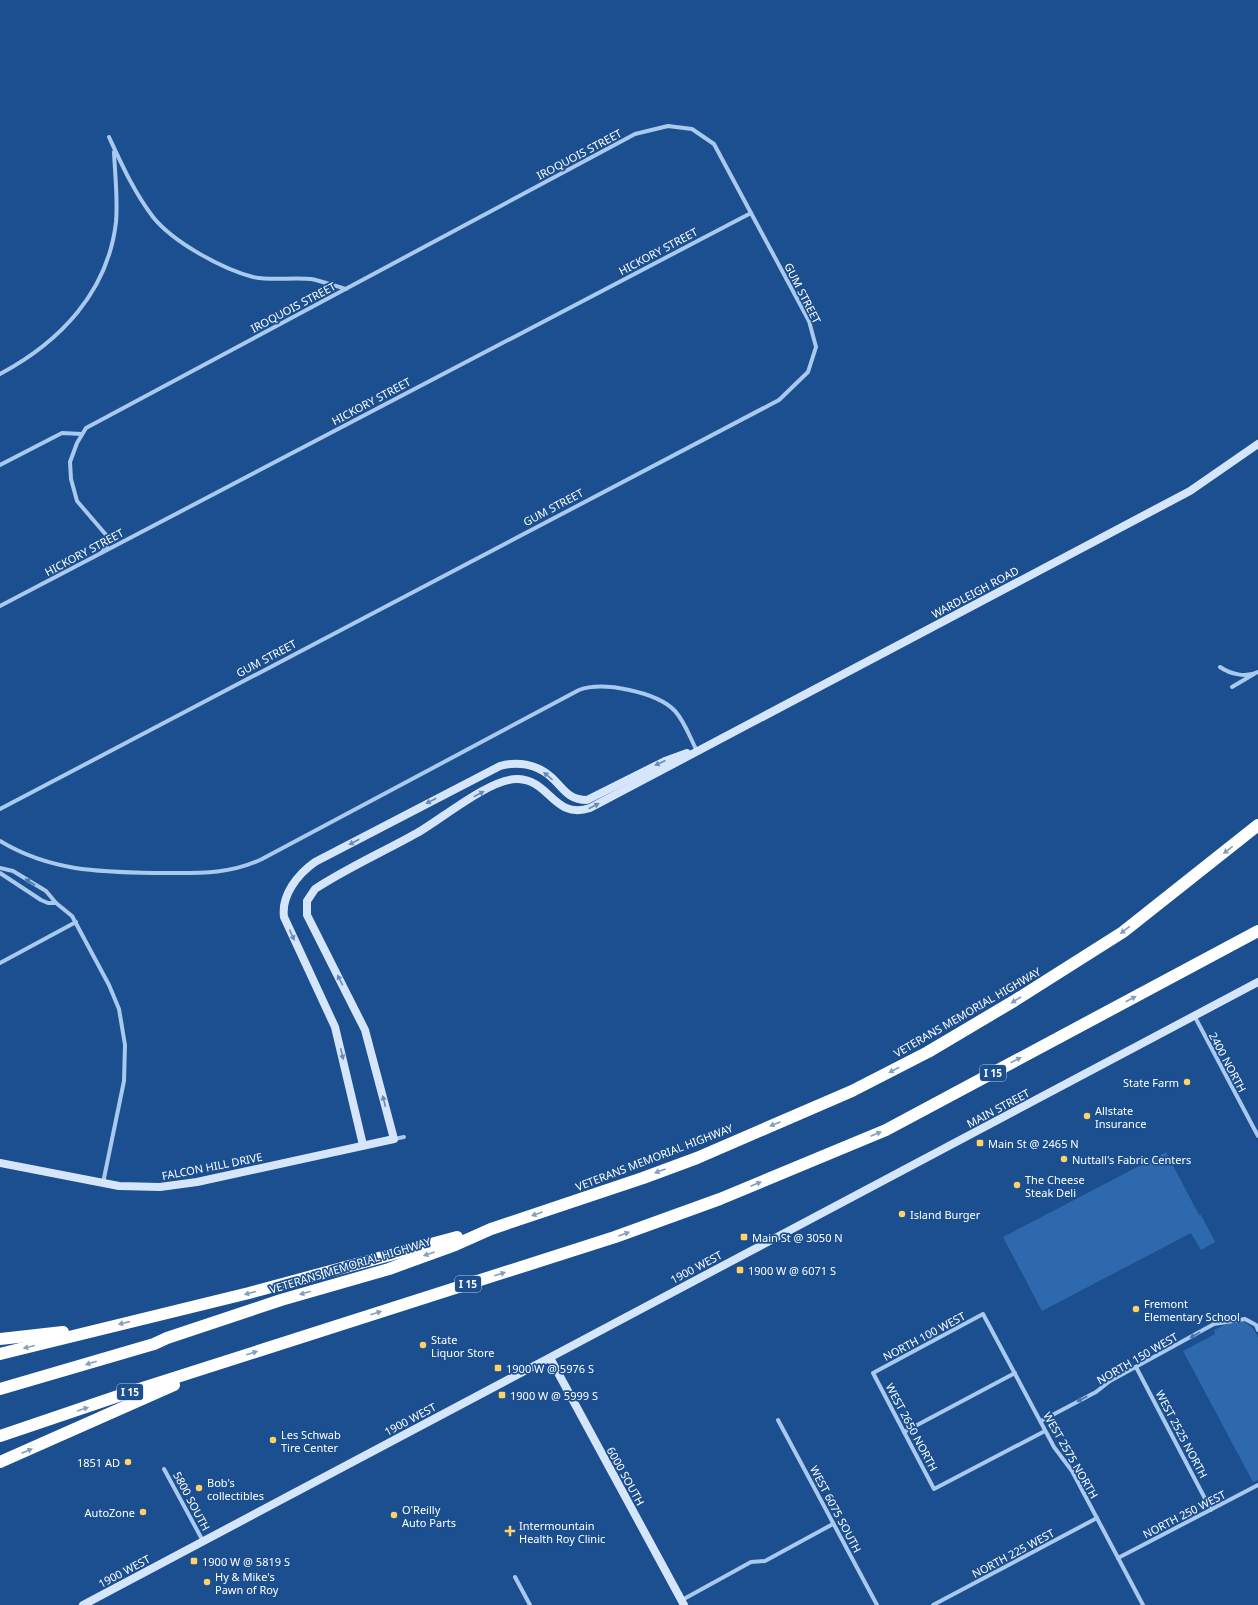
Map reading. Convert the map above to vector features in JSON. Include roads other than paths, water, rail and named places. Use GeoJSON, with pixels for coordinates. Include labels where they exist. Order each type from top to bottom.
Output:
{"type":"FeatureCollection","features":[{"type":"Feature","properties":{"kind":"highway","name":"VETERANS MEMORIAL HIGHWAY"},"geometry":{"type":"LineString","coordinates":[[0,1389],[154,1344],[167,1338],[281,1300],[389,1269],[455,1245],[491,1229],[696,1158],[852,1091],[928,1052],[1014,1001],[1123,932],[1258,825]]}},
{"type":"Feature","properties":{"kind":"highway","name":"I 15"},"geometry":{"type":"LineString","coordinates":[[0,1436],[215,1365],[615,1237],[720,1199],[886,1130],[1258,931]]}},
{"type":"Feature","properties":{"kind":"highway"},"geometry":{"type":"LineString","coordinates":[[0,1354],[249,1294],[384,1256],[491,1229]]}},
{"type":"Feature","properties":{"kind":"highway"},"geometry":{"type":"LineString","coordinates":[[0,1339],[108,1327]]}},
{"type":"Feature","properties":{"kind":"highway"},"geometry":{"type":"LineString","coordinates":[[0,1462],[146,1398],[215,1365]]}},
{"type":"Feature","properties":{"kind":"main road","name":"WARDLEIGH ROAD"},"geometry":{"type":"LineString","coordinates":[[697,751],[1190,491],[1258,444]]}},
{"type":"Feature","properties":{"kind":"main road"},"geometry":{"type":"LineString","coordinates":[[394,1139],[365,1030],[307,915],[307,901],[311,892],[319,886],[418,833],[459,806],[502,782],[519,779],[531,782],[541,787],[561,806],[572,810],[585,810],[697,751]]}},
{"type":"Feature","properties":{"kind":"main road"},"geometry":{"type":"LineString","coordinates":[[363,1145],[336,1027],[284,917],[283,908],[286,897],[299,877],[315,862],[500,766],[513,763],[533,766],[550,776],[566,794],[576,799],[587,800],[665,761],[697,751]]}},
{"type":"Feature","properties":{"kind":"main road","name":"MAIN STREET"},"geometry":{"type":"LineString","coordinates":[[747,1253],[1258,982]]}},
{"type":"Feature","properties":{"kind":"main road","name":"FALCON HILL DRIVE"},"geometry":{"type":"LineString","coordinates":[[0,1163],[103,1182],[146,1188],[191,1183],[394,1139]]}},
{"type":"Feature","properties":{"kind":"main road","name":"1900 WEST"},"geometry":{"type":"LineString","coordinates":[[83,1605],[747,1253]]}},
{"type":"Feature","properties":{"kind":"main road","name":"6000 SOUTH"},"geometry":{"type":"LineString","coordinates":[[550,1358],[683,1603]]}},
{"type":"Feature","properties":{"kind":"street","name":"GUM STREET"},"geometry":{"type":"LineString","coordinates":[[0,809],[779,400],[808,372],[816,347],[809,321],[714,144],[692,129],[668,126],[635,134]]}},
{"type":"Feature","properties":{"kind":"street","name":"IROQUOIS STREET"},"geometry":{"type":"LineString","coordinates":[[101,553],[107,546],[107,536],[77,501],[70,479],[70,462],[77,443],[86,428],[635,134]]}},
{"type":"Feature","properties":{"kind":"street"},"geometry":{"type":"LineString","coordinates":[[108,137],[130,182],[154,218],[181,242],[203,256],[229,269],[254,277],[311,279],[346,289]]}},
{"type":"Feature","properties":{"kind":"street"},"geometry":{"type":"LineString","coordinates":[[0,374],[40,349],[62,330],[84,306],[100,280],[110,252],[116,222],[114,149]]}},
{"type":"Feature","properties":{"kind":"street","name":"HICKORY STREET"},"geometry":{"type":"LineString","coordinates":[[0,606],[751,213]]}},
{"type":"Feature","properties":{"kind":"street"},"geometry":{"type":"LineString","coordinates":[[0,465],[62,433],[82,434]]}},
{"type":"Feature","properties":{"kind":"street"},"geometry":{"type":"LineString","coordinates":[[1220,667],[1228,672],[1236,674],[1256,673]]}},
{"type":"Feature","properties":{"kind":"street"},"geometry":{"type":"LineString","coordinates":[[1232,687],[1256,673]]}},
{"type":"Feature","properties":{"kind":"street"},"geometry":{"type":"LineString","coordinates":[[0,841],[43,861],[84,871],[204,873],[235,869],[262,859],[579,690],[596,686],[607,686],[648,696],[665,703],[679,717],[697,751]]}},
{"type":"Feature","properties":{"kind":"street"},"geometry":{"type":"LineString","coordinates":[[0,868],[13,871],[46,891],[56,903],[67,911],[76,922],[114,997],[122,1022],[124,1040],[124,1081],[103,1182]]}},
{"type":"Feature","properties":{"kind":"street"},"geometry":{"type":"LineString","coordinates":[[0,873],[41,900],[48,903],[56,903]]}},
{"type":"Feature","properties":{"kind":"street"},"geometry":{"type":"LineString","coordinates":[[0,963],[76,922]]}},
{"type":"Feature","properties":{"kind":"street","name":"2400 NORTH"},"geometry":{"type":"LineString","coordinates":[[1194,1017],[1258,1136]]}},
{"type":"Feature","properties":{"kind":"street","name":"FALCON HILL DRIVE"},"geometry":{"type":"LineString","coordinates":[[394,1139],[404,1137]]}},
{"type":"Feature","properties":{"kind":"street","name":"NORTH 100 WEST"},"geometry":{"type":"LineString","coordinates":[[873,1373],[983,1314]]}},
{"type":"Feature","properties":{"kind":"street","name":"WEST 2575 NORTH"},"geometry":{"type":"LineString","coordinates":[[983,1314],[1054,1447],[1072,1471],[1143,1605]]}},
{"type":"Feature","properties":{"kind":"street","name":"NORTH 150 WEST"},"geometry":{"type":"LineString","coordinates":[[1041,1421],[1096,1392],[1110,1381],[1214,1324],[1245,1319],[1256,1325],[1258,1330]]}},
{"type":"Feature","properties":{"kind":"street","name":"WEST 2525 NORTH"},"geometry":{"type":"LineString","coordinates":[[1136,1367],[1211,1510]]}},
{"type":"Feature","properties":{"kind":"street","name":"WEST 2650 NORTH"},"geometry":{"type":"LineString","coordinates":[[873,1373],[934,1489],[1045,1431]]}},
{"type":"Feature","properties":{"kind":"street"},"geometry":{"type":"LineString","coordinates":[[904,1432],[1015,1373]]}},
{"type":"Feature","properties":{"kind":"street","name":"WEST 6075 SOUTH"},"geometry":{"type":"LineString","coordinates":[[778,1420],[877,1605]]}},
{"type":"Feature","properties":{"kind":"street","name":"5800 SOUTH"},"geometry":{"type":"LineString","coordinates":[[164,1469],[203,1541]]}},
{"type":"Feature","properties":{"kind":"street","name":"NORTH 250 WEST"},"geometry":{"type":"LineString","coordinates":[[1118,1558],[1258,1485]]}},
{"type":"Feature","properties":{"kind":"street","name":"NORTH 225 WEST"},"geometry":{"type":"LineString","coordinates":[[935,1604],[1097,1518]]}},
{"type":"Feature","properties":{"kind":"street"},"geometry":{"type":"LineString","coordinates":[[683,1603],[751,1562],[765,1561],[833,1524]]}},
{"type":"Feature","properties":{"kind":"street"},"geometry":{"type":"LineString","coordinates":[[515,1577],[530,1605]]}},
{"type":"Feature","properties":{"kind":"place","name":"State Farm"},"geometry":{"type":"Point","coordinates":[1187,1082]}},
{"type":"Feature","properties":{"kind":"place","name":"Allstate Insurance"},"geometry":{"type":"Point","coordinates":[1087,1116]}},
{"type":"Feature","properties":{"kind":"place","name":"Main St @ 2465 N"},"geometry":{"type":"Point","coordinates":[980,1143]}},
{"type":"Feature","properties":{"kind":"place","name":"Nuttall's Fabric Centers"},"geometry":{"type":"Point","coordinates":[1064,1159]}},
{"type":"Feature","properties":{"kind":"place","name":"The Cheese Steak Deli"},"geometry":{"type":"Point","coordinates":[1017,1185]}},
{"type":"Feature","properties":{"kind":"place","name":"Island Burger"},"geometry":{"type":"Point","coordinates":[902,1214]}},
{"type":"Feature","properties":{"kind":"place","name":"Main St @ 3050 N"},"geometry":{"type":"Point","coordinates":[744,1237]}},
{"type":"Feature","properties":{"kind":"place","name":"1900 W @ 6071 S"},"geometry":{"type":"Point","coordinates":[740,1270]}},
{"type":"Feature","properties":{"kind":"place","name":"Fremont Elementary School"},"geometry":{"type":"Point","coordinates":[1136,1309]}},
{"type":"Feature","properties":{"kind":"place","name":"State Liquor Store"},"geometry":{"type":"Point","coordinates":[423,1345]}},
{"type":"Feature","properties":{"kind":"place","name":"1900 W @ 5976 S"},"geometry":{"type":"Point","coordinates":[498,1368]}},
{"type":"Feature","properties":{"kind":"place","name":"1900 W @ 5999 S"},"geometry":{"type":"Point","coordinates":[502,1395]}},
{"type":"Feature","properties":{"kind":"place","name":"Les Schwab Tire Center"},"geometry":{"type":"Point","coordinates":[273,1440]}},
{"type":"Feature","properties":{"kind":"place","name":"1851 AD"},"geometry":{"type":"Point","coordinates":[128,1462]}},
{"type":"Feature","properties":{"kind":"place","name":"Bob's collectibles"},"geometry":{"type":"Point","coordinates":[199,1488]}},
{"type":"Feature","properties":{"kind":"place","name":"AutoZone"},"geometry":{"type":"Point","coordinates":[143,1512]}},
{"type":"Feature","properties":{"kind":"place","name":"O'Reilly Auto Parts"},"geometry":{"type":"Point","coordinates":[394,1515]}},
{"type":"Feature","properties":{"kind":"place","name":"Intermountain Health Roy Clinic"},"geometry":{"type":"Point","coordinates":[510,1531]}},
{"type":"Feature","properties":{"kind":"place","name":"1900 W @ 5819 S"},"geometry":{"type":"Point","coordinates":[194,1561]}},
{"type":"Feature","properties":{"kind":"place","name":"Hy & Mike's Pawn of Roy"},"geometry":{"type":"Point","coordinates":[207,1582]}}]}
